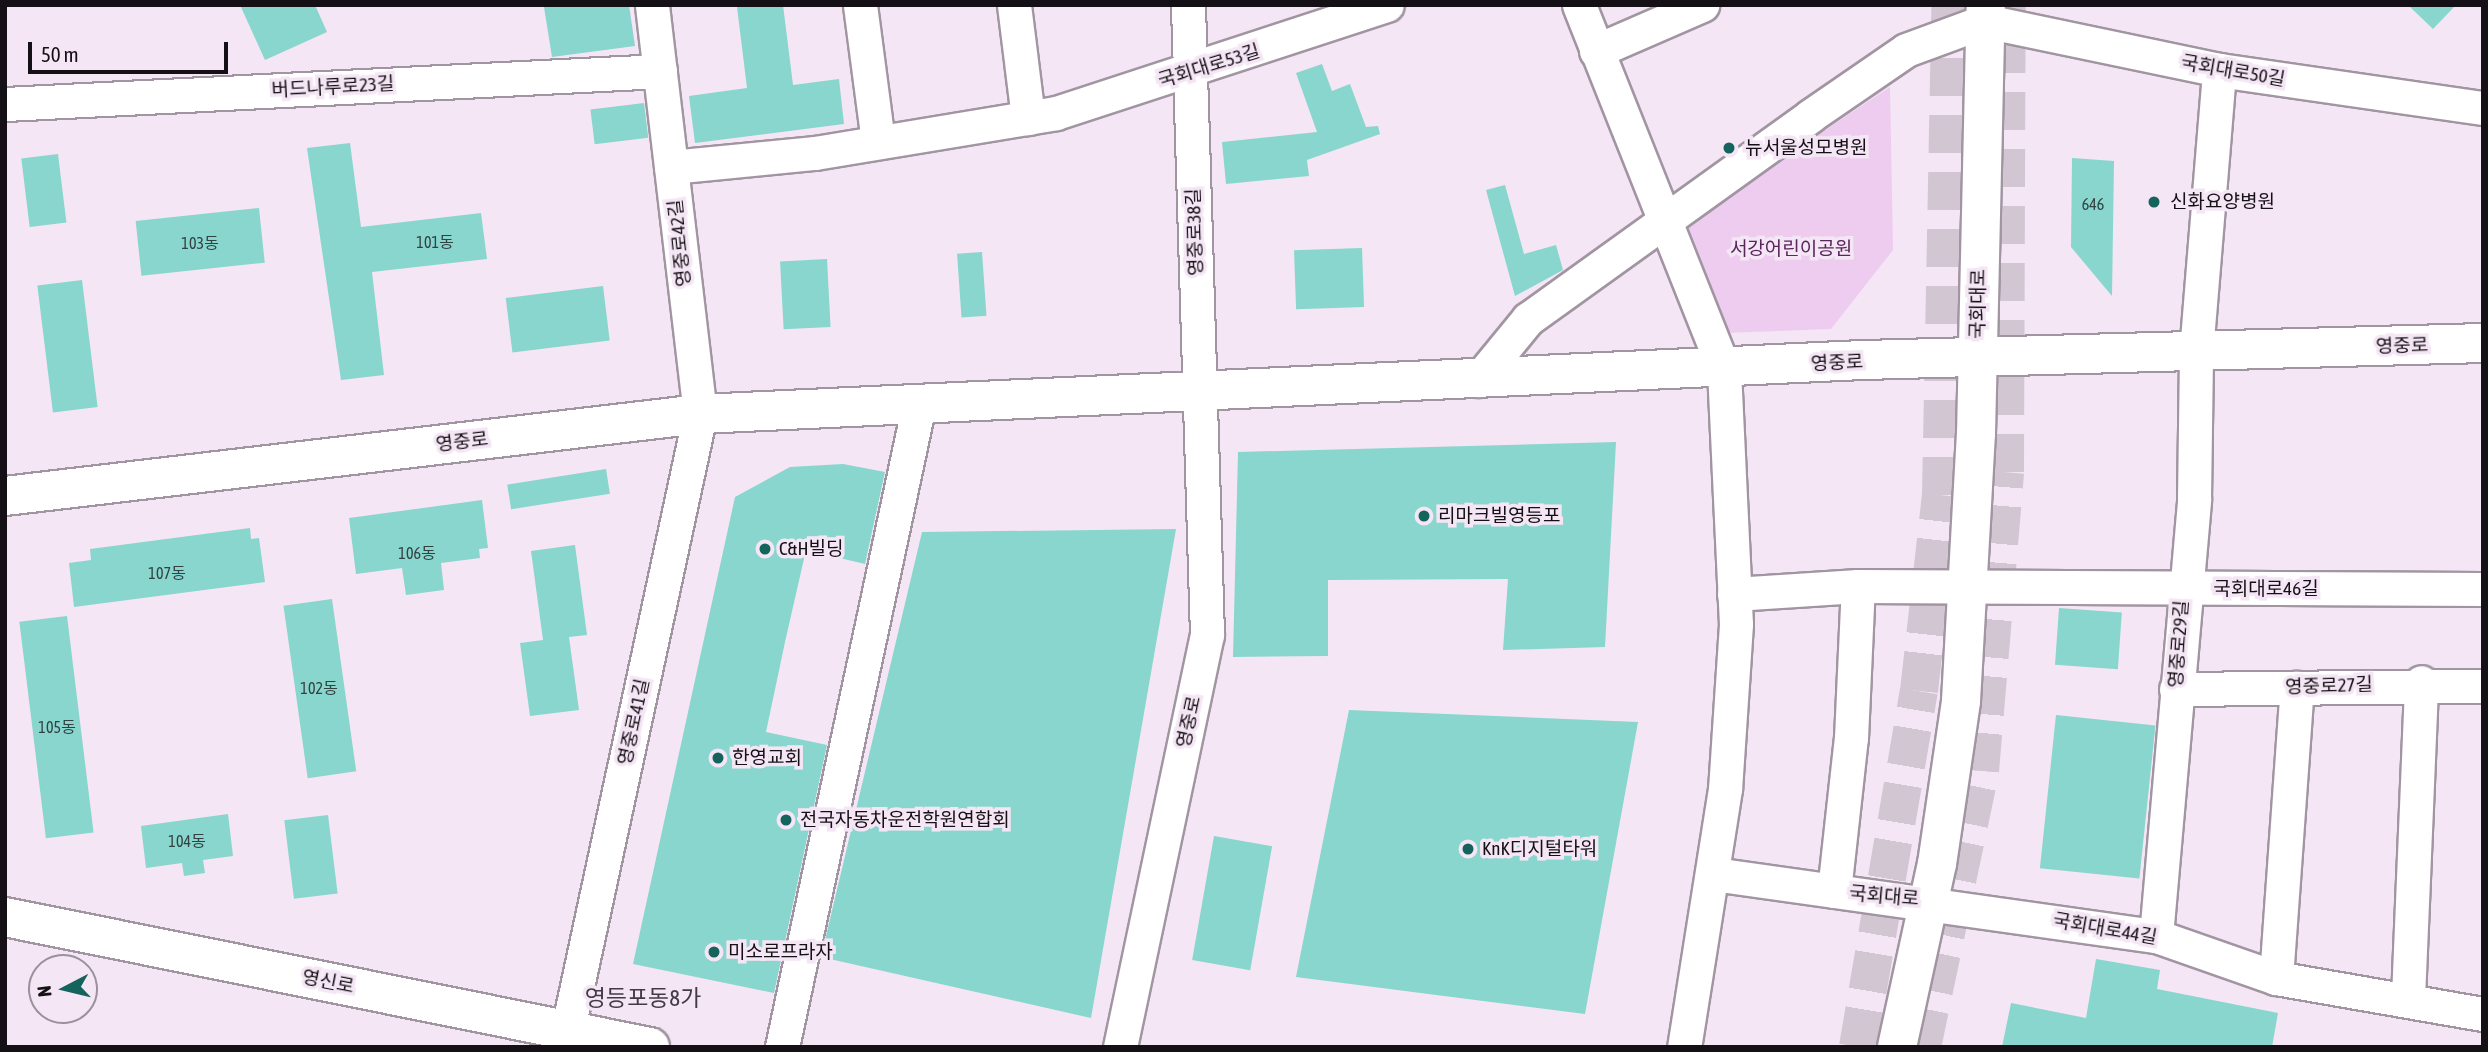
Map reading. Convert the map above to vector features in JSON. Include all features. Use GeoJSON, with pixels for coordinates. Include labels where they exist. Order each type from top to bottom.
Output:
{"type":"FeatureCollection","features":[{"type":"Feature","properties":{"kind":"main road","name":"국회대로"},"geometry":{"type":"LineString","coordinates":[[1897,1047],[1928,900],[1961,701],[1977,359],[1986,13]]}},
{"type":"Feature","properties":{"kind":"main road","name":"영중로"},"geometry":{"type":"LineString","coordinates":[[5,496],[700,414],[1977,359],[2483,343]]}},
{"type":"Feature","properties":{"kind":"main road","name":"영신로"},"geometry":{"type":"LineString","coordinates":[[5,917],[566,1038],[650,1047]]}},
{"type":"Feature","properties":{"kind":"street","name":"영중로42길"},"geometry":{"type":"LineString","coordinates":[[652,5],[700,414]]}},
{"type":"Feature","properties":{"kind":"street"},"geometry":{"type":"LineString","coordinates":[[860,5],[878,142]]}},
{"type":"Feature","properties":{"kind":"street"},"geometry":{"type":"LineString","coordinates":[[1014,5],[1028,118]]}},
{"type":"Feature","properties":{"kind":"street","name":"영중로38길"},"geometry":{"type":"LineString","coordinates":[[1188,5],[1200,392]]}},
{"type":"Feature","properties":{"kind":"street","name":"국회대로53길"},"geometry":{"type":"LineString","coordinates":[[671,167],[878,142],[1028,118],[1190,72],[1387,5]]}},
{"type":"Feature","properties":{"kind":"street"},"geometry":{"type":"LineString","coordinates":[[1579,5],[1668,220],[1724,370],[1734,594],[1726,789],[1684,1047]]}},
{"type":"Feature","properties":{"kind":"street"},"geometry":{"type":"LineString","coordinates":[[1596,51],[1702,5]]}},
{"type":"Feature","properties":{"kind":"street"},"geometry":{"type":"LineString","coordinates":[[1478,380],[1528,320],[1810,116],[1906,50],[1986,13]]}},
{"type":"Feature","properties":{"kind":"street","name":"국회대로50길"},"geometry":{"type":"LineString","coordinates":[[1986,13],[2219,70],[2483,108]]}},
{"type":"Feature","properties":{"kind":"street"},"geometry":{"type":"LineString","coordinates":[[2196,352],[2219,70]]}},
{"type":"Feature","properties":{"kind":"street","name":"버드나루로23길"},"geometry":{"type":"LineString","coordinates":[[5,104],[660,71]]}},
{"type":"Feature","properties":{"kind":"street","name":"영중로29길"},"geometry":{"type":"LineString","coordinates":[[2156,936],[2183,589],[2194,499],[2196,352]]}},
{"type":"Feature","properties":{"kind":"street","name":"영중로"},"geometry":{"type":"LineString","coordinates":[[1120,1047],[1207,635],[1200,392]]}},
{"type":"Feature","properties":{"kind":"street"},"geometry":{"type":"LineString","coordinates":[[782,1047],[919,404]]}},
{"type":"Feature","properties":{"kind":"street","name":"영중로41길"},"geometry":{"type":"LineString","coordinates":[[566,1038],[700,414]]}},
{"type":"Feature","properties":{"kind":"street"},"geometry":{"type":"LineString","coordinates":[[1734,594],[1858,586],[1966,587]]}},
{"type":"Feature","properties":{"kind":"street","name":"국회대로"},"geometry":{"type":"LineString","coordinates":[[1858,586],[1851,738],[1834,891],[1928,900]]}},
{"type":"Feature","properties":{"kind":"street","name":"국회대로46길"},"geometry":{"type":"LineString","coordinates":[[1966,587],[2483,589]]}},
{"type":"Feature","properties":{"kind":"street"},"geometry":{"type":"LineString","coordinates":[[2408,998],[2421,682]]}},
{"type":"Feature","properties":{"kind":"street","name":"영중로27길"},"geometry":{"type":"LineString","coordinates":[[2176,689],[2297,688],[2421,682],[2483,686]]}},
{"type":"Feature","properties":{"kind":"street"},"geometry":{"type":"LineString","coordinates":[[2276,978],[2297,688]]}},
{"type":"Feature","properties":{"kind":"street"},"geometry":{"type":"LineString","coordinates":[[1713,874],[1834,891]]}},
{"type":"Feature","properties":{"kind":"street","name":"국회대로44길"},"geometry":{"type":"LineString","coordinates":[[1928,900],[2156,936],[2276,978],[2408,998],[2483,1014]]}},
{"type":"Feature","properties":{"kind":"green space","name":"서강어린이공원"},"geometry":{"type":"Polygon","coordinates":[[[1890,87],[1893,250],[1831,329],[1723,333],[1682,224],[1890,87]]]}},
{"type":"Feature","properties":{"kind":"building"},"geometry":{"type":"Polygon","coordinates":[[[240,5],[315,5],[327,32],[265,60],[240,5]]]}},
{"type":"Feature","properties":{"kind":"building"},"geometry":{"type":"Polygon","coordinates":[[[629,5],[635,46],[552,57],[544,7],[629,5]]]}},
{"type":"Feature","properties":{"kind":"building"},"geometry":{"type":"Polygon","coordinates":[[[783,5],[793,85],[839,79],[844,124],[695,143],[689,96],[747,88],[737,7],[783,5]]]}},
{"type":"Feature","properties":{"kind":"building"},"geometry":{"type":"Polygon","coordinates":[[[2408,5],[2456,5],[2433,29],[2408,5]]]}},
{"type":"Feature","properties":{"kind":"building"},"geometry":{"type":"Polygon","coordinates":[[[1322,64],[1332,91],[1350,84],[1366,127],[1378,126],[1380,134],[1307,160],[1309,176],[1226,184],[1222,142],[1317,132],[1296,73],[1322,64]]]}},
{"type":"Feature","properties":{"kind":"building"},"geometry":{"type":"Polygon","coordinates":[[[644,103],[648,138],[595,144],[590,110],[644,103]]]}},
{"type":"Feature","properties":{"kind":"building"},"geometry":{"type":"Polygon","coordinates":[[[350,143],[361,227],[481,213],[487,259],[372,272],[384,375],[341,380],[307,148],[350,143]]]}},
{"type":"Feature","properties":{"kind":"building"},"geometry":{"type":"Polygon","coordinates":[[[58,154],[66,222],[30,227],[21,159],[58,154]]]}},
{"type":"Feature","properties":{"kind":"building"},"geometry":{"type":"Polygon","coordinates":[[[2072,158],[2114,161],[2112,296],[2071,247],[2072,158]]]}},
{"type":"Feature","properties":{"kind":"building"},"geometry":{"type":"Polygon","coordinates":[[[1505,185],[1524,254],[1556,245],[1563,270],[1515,296],[1486,190],[1505,185]]]}},
{"type":"Feature","properties":{"kind":"building"},"geometry":{"type":"Polygon","coordinates":[[[259,208],[265,263],[141,276],[136,221],[259,208]]]}},
{"type":"Feature","properties":{"kind":"building"},"geometry":{"type":"Polygon","coordinates":[[[1362,248],[1364,307],[1296,309],[1294,250],[1362,248]]]}},
{"type":"Feature","properties":{"kind":"building"},"geometry":{"type":"Polygon","coordinates":[[[982,252],[986,316],[962,318],[957,254],[982,252]]]}},
{"type":"Feature","properties":{"kind":"building"},"geometry":{"type":"Polygon","coordinates":[[[827,259],[831,327],[784,329],[780,261],[827,259]]]}},
{"type":"Feature","properties":{"kind":"building"},"geometry":{"type":"Polygon","coordinates":[[[82,280],[98,407],[53,413],[37,285],[82,280]]]}},
{"type":"Feature","properties":{"kind":"building"},"geometry":{"type":"Polygon","coordinates":[[[603,286],[610,341],[512,353],[506,298],[603,286]]]}},
{"type":"Feature","properties":{"kind":"building","name":"리마크빌영등포"},"geometry":{"type":"Polygon","coordinates":[[[1616,442],[1605,647],[1503,650],[1508,579],[1328,580],[1328,656],[1233,657],[1238,452],[1616,442]]]}},
{"type":"Feature","properties":{"kind":"building"},"geometry":{"type":"Polygon","coordinates":[[[843,464],[885,472],[865,564],[806,550],[785,642],[766,732],[827,745],[774,993],[633,964],[735,497],[790,467],[843,464]]]}},
{"type":"Feature","properties":{"kind":"building"},"geometry":{"type":"Polygon","coordinates":[[[606,469],[610,494],[511,509],[507,485],[606,469]]]}},
{"type":"Feature","properties":{"kind":"building"},"geometry":{"type":"Polygon","coordinates":[[[482,500],[488,548],[479,549],[480,558],[441,563],[444,590],[406,595],[402,568],[356,574],[349,518],[482,500]]]}},
{"type":"Feature","properties":{"kind":"building"},"geometry":{"type":"Polygon","coordinates":[[[250,528],[251,539],[259,538],[265,582],[74,607],[69,563],[91,560],[90,549],[250,528]]]}},
{"type":"Feature","properties":{"kind":"building"},"geometry":{"type":"Polygon","coordinates":[[[1176,529],[1091,1018],[821,957],[922,532],[1176,529]]]}},
{"type":"Feature","properties":{"kind":"building"},"geometry":{"type":"Polygon","coordinates":[[[575,545],[587,635],[569,637],[579,710],[530,716],[520,643],[543,640],[531,551],[575,545]]]}},
{"type":"Feature","properties":{"kind":"building"},"geometry":{"type":"Polygon","coordinates":[[[332,599],[356,771],[308,778],[283,606],[332,599]]]}},
{"type":"Feature","properties":{"kind":"building"},"geometry":{"type":"Polygon","coordinates":[[[2059,608],[2122,612],[2118,669],[2055,665],[2059,608]]]}},
{"type":"Feature","properties":{"kind":"building"},"geometry":{"type":"Polygon","coordinates":[[[67,616],[94,832],[46,838],[19,622],[67,616]]]}},
{"type":"Feature","properties":{"kind":"building","name":"KnK디지털타워"},"geometry":{"type":"Polygon","coordinates":[[[1349,710],[1638,722],[1585,1014],[1296,977],[1349,710]]]}},
{"type":"Feature","properties":{"kind":"building"},"geometry":{"type":"Polygon","coordinates":[[[2056,715],[2155,725],[2139,879],[2040,868],[2056,715]]]}},
{"type":"Feature","properties":{"kind":"building"},"geometry":{"type":"Polygon","coordinates":[[[228,814],[233,856],[203,860],[205,873],[184,876],[182,863],[146,868],[141,826],[228,814]]]}},
{"type":"Feature","properties":{"kind":"building"},"geometry":{"type":"Polygon","coordinates":[[[328,815],[338,893],[294,899],[284,820],[328,815]]]}},
{"type":"Feature","properties":{"kind":"building"},"geometry":{"type":"Polygon","coordinates":[[[1214,836],[1272,846],[1250,970],[1192,960],[1214,836]]]}},
{"type":"Feature","properties":{"kind":"building"},"geometry":{"type":"Polygon","coordinates":[[[2096,959],[2160,970],[2157,989],[2278,1013],[2272,1047],[2002,1047],[2011,1003],[2086,1018],[2096,959]]]}},
{"type":"Feature","properties":{"kind":"tunnel"},"geometry":{"type":"LineString","coordinates":[[1858,1047],[1919,691],[1941,495],[1950,5]]}},
{"type":"Feature","properties":{"kind":"tunnel"},"geometry":{"type":"LineString","coordinates":[[1922,1047],[1980,771],[2005,472],[2007,5]]}},
{"type":"Feature","properties":{"kind":"place","name":"뉴서울성모병원"},"geometry":{"type":"Point","coordinates":[1729,148]}},
{"type":"Feature","properties":{"kind":"place","name":"신화요양병원"},"geometry":{"type":"Point","coordinates":[2154,202]}},
{"type":"Feature","properties":{"kind":"place","name":"리마크빌영등포"},"geometry":{"type":"Point","coordinates":[1424,516]}},
{"type":"Feature","properties":{"kind":"place","name":"C&H빌딩"},"geometry":{"type":"Point","coordinates":[765,549]}},
{"type":"Feature","properties":{"kind":"place","name":"한영교회"},"geometry":{"type":"Point","coordinates":[718,758]}},
{"type":"Feature","properties":{"kind":"place","name":"전국자동차운전학원연합회"},"geometry":{"type":"Point","coordinates":[786,820]}},
{"type":"Feature","properties":{"kind":"place","name":"KnK디지털타워"},"geometry":{"type":"Point","coordinates":[1468,849]}},
{"type":"Feature","properties":{"kind":"place","name":"미소로프라자"},"geometry":{"type":"Point","coordinates":[714,952]}},
{"type":"Feature","properties":{"kind":"district","name":"영등포동8가"},"geometry":{"type":"Point","coordinates":[643,998]}}]}
